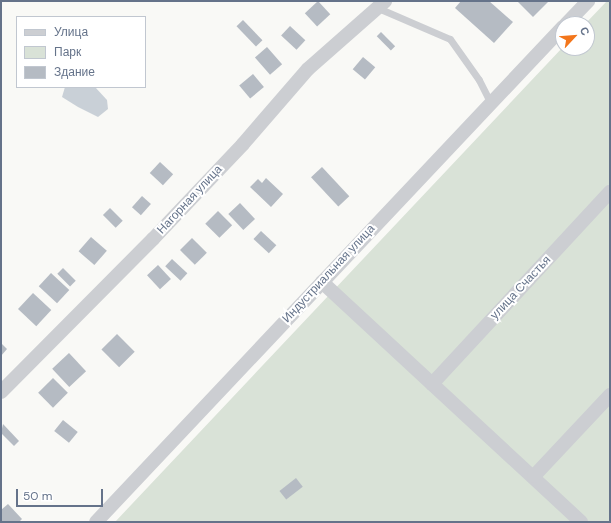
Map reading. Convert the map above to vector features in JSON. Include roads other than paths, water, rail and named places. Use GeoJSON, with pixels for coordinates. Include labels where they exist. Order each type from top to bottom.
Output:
{"type":"FeatureCollection","features":[{"type":"Feature","properties":{"kind":"street"},"geometry":{"type":"LineString","coordinates":[[574,16],[588,1]]}},
{"type":"Feature","properties":{"kind":"street","name":"Нагорная улица"},"geometry":{"type":"LineString","coordinates":[[1,392],[154,239],[243,144],[308,69],[381,5]]}},
{"type":"Feature","properties":{"kind":"street","name":"Индустриальная улица"},"geometry":{"type":"LineString","coordinates":[[96,522],[555,37]]}},
{"type":"Feature","properties":{"kind":"street","name":"улица Счастья"},"geometry":{"type":"LineString","coordinates":[[432,384],[610,192]]}},
{"type":"Feature","properties":{"kind":"street"},"geometry":{"type":"LineString","coordinates":[[322,282],[534,476],[580,522]]}},
{"type":"Feature","properties":{"kind":"street"},"geometry":{"type":"LineString","coordinates":[[534,476],[610,395]]}},
{"type":"Feature","properties":{"kind":"lane"},"geometry":{"type":"LineString","coordinates":[[381,5],[450,39],[479,80],[492,104]]}}]}
